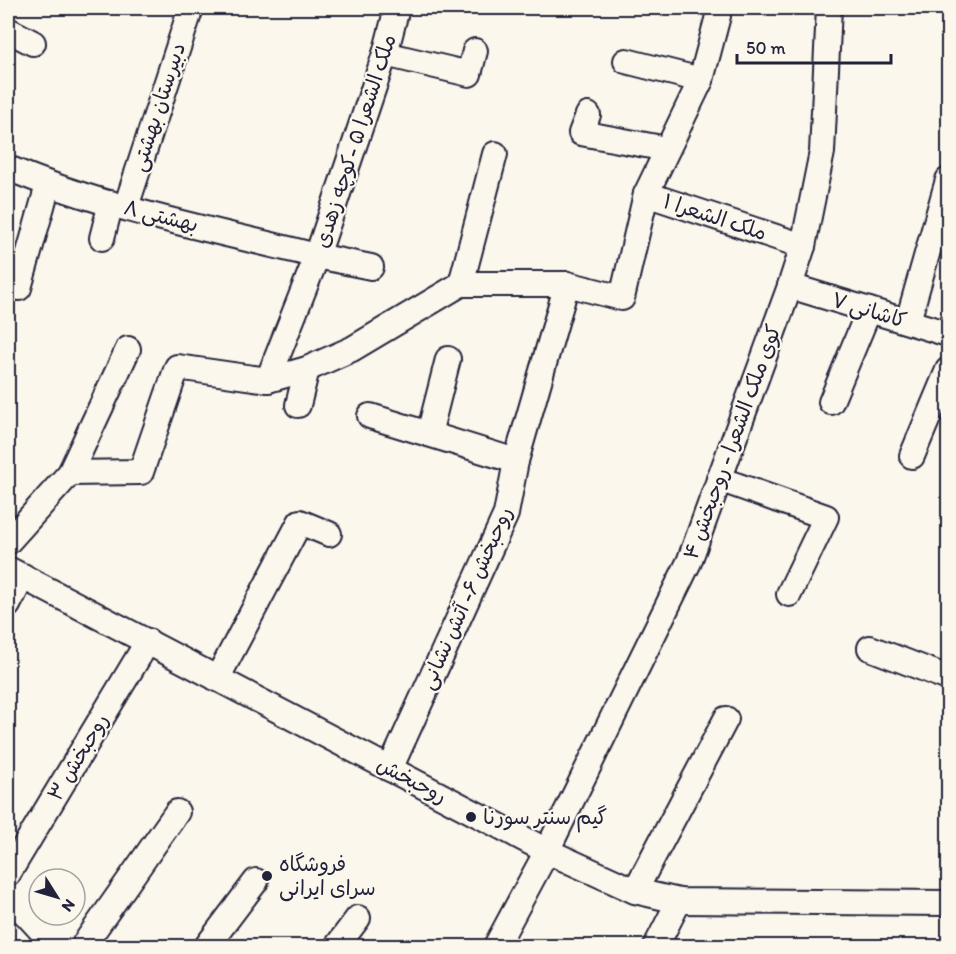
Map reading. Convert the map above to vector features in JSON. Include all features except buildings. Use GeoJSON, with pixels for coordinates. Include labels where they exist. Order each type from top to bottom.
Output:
{"type":"FeatureCollection","features":[{"type":"Feature","properties":{"kind":"street","name":"دبیرستان بهشتی"},"geometry":{"type":"LineString","coordinates":[[102,238],[119,205],[191,8]]}},
{"type":"Feature","properties":{"kind":"street","name":"ملک الشعرا ۵ -کوچه زهدی"},"geometry":{"type":"LineString","coordinates":[[371,267],[316,256],[385,54],[397,8]]}},
{"type":"Feature","properties":{"kind":"street","name":"کوی ملک الشعرا - روحبخش ۴"},"geometry":{"type":"LineString","coordinates":[[496,946],[547,851],[689,562],[790,286],[803,246],[822,152],[829,8]]}},
{"type":"Feature","properties":{"kind":"street"},"geometry":{"type":"LineString","coordinates":[[646,194],[701,80],[718,16]]}},
{"type":"Feature","properties":{"kind":"street"},"geometry":{"type":"LineString","coordinates":[[8,30],[33,43]]}},
{"type":"Feature","properties":{"kind":"street"},"geometry":{"type":"LineString","coordinates":[[385,54],[469,74],[475,51]]}},
{"type":"Feature","properties":{"kind":"street"},"geometry":{"type":"LineString","coordinates":[[626,61],[701,80]]}},
{"type":"Feature","properties":{"kind":"street"},"geometry":{"type":"LineString","coordinates":[[588,115],[580,133],[667,150]]}},
{"type":"Feature","properties":{"kind":"street"},"geometry":{"type":"LineString","coordinates":[[461,284],[495,153]]}},
{"type":"Feature","properties":{"kind":"street","name":"بهشتی ۸"},"geometry":{"type":"LineString","coordinates":[[8,168],[48,185],[316,256]]}},
{"type":"Feature","properties":{"kind":"street"},"geometry":{"type":"LineString","coordinates":[[908,321],[948,180]]}},
{"type":"Feature","properties":{"kind":"street"},"geometry":{"type":"LineString","coordinates":[[19,288],[48,185]]}},
{"type":"Feature","properties":{"kind":"street","name":"ملک الشعرا ۱"},"geometry":{"type":"LineString","coordinates":[[567,284],[622,298],[646,194],[803,246]]}},
{"type":"Feature","properties":{"kind":"street"},"geometry":{"type":"LineString","coordinates":[[268,380],[316,256]]}},
{"type":"Feature","properties":{"kind":"street"},"geometry":{"type":"LineString","coordinates":[[70,473],[141,472],[177,367],[268,380],[307,369],[352,349],[461,284],[567,284]]}},
{"type":"Feature","properties":{"kind":"street","name":"روحبخش ۶- آتش نشانی"},"geometry":{"type":"LineString","coordinates":[[390,769],[506,514],[516,461],[567,284]]}},
{"type":"Feature","properties":{"kind":"street","name":"کاشانی ۷"},"geometry":{"type":"LineString","coordinates":[[790,286],[948,334]]}},
{"type":"Feature","properties":{"kind":"street"},"geometry":{"type":"LineString","coordinates":[[831,402],[869,310]]}},
{"type":"Feature","properties":{"kind":"street"},"geometry":{"type":"LineString","coordinates":[[8,542],[70,473],[128,349]]}},
{"type":"Feature","properties":{"kind":"street"},"geometry":{"type":"LineString","coordinates":[[429,434],[448,359]]}},
{"type":"Feature","properties":{"kind":"street"},"geometry":{"type":"LineString","coordinates":[[298,405],[307,369]]}},
{"type":"Feature","properties":{"kind":"street"},"geometry":{"type":"LineString","coordinates":[[912,456],[948,370]]}},
{"type":"Feature","properties":{"kind":"street"},"geometry":{"type":"LineString","coordinates":[[370,416],[516,461]]}},
{"type":"Feature","properties":{"kind":"street"},"geometry":{"type":"LineString","coordinates":[[719,479],[826,517],[789,594]]}},
{"type":"Feature","properties":{"kind":"street"},"geometry":{"type":"LineString","coordinates":[[216,679],[300,522],[329,534]]}},
{"type":"Feature","properties":{"kind":"street"},"geometry":{"type":"LineString","coordinates":[[8,605],[15,573]]}},
{"type":"Feature","properties":{"kind":"street","name":"روحبخش"},"geometry":{"type":"LineString","coordinates":[[15,573],[148,640],[216,679],[547,851],[635,891],[679,901],[948,903]]}},
{"type":"Feature","properties":{"kind":"street","name":"روحبخش ۳"},"geometry":{"type":"LineString","coordinates":[[8,874],[148,640]]}},
{"type":"Feature","properties":{"kind":"street"},"geometry":{"type":"LineString","coordinates":[[870,648],[948,678]]}},
{"type":"Feature","properties":{"kind":"street"},"geometry":{"type":"LineString","coordinates":[[635,891],[726,719]]}},
{"type":"Feature","properties":{"kind":"street"},"geometry":{"type":"LineString","coordinates":[[83,946],[177,812]]}},
{"type":"Feature","properties":{"kind":"street"},"geometry":{"type":"LineString","coordinates":[[207,946],[256,881]]}},
{"type":"Feature","properties":{"kind":"street"},"geometry":{"type":"LineString","coordinates":[[656,946],[679,901]]}},
{"type":"Feature","properties":{"kind":"street"},"geometry":{"type":"LineString","coordinates":[[337,946],[358,918]]}},
{"type":"Feature","properties":{"kind":"street"},"geometry":{"type":"LineString","coordinates":[[8,933],[20,946]]}},
{"type":"Feature","properties":{"kind":"place","name":"گیم سنتر سورنا"},"geometry":{"type":"Point","coordinates":[471,817]}},
{"type":"Feature","properties":{"kind":"place","name":"فروشگاه سرای ایرانی"},"geometry":{"type":"Point","coordinates":[267,876]}}]}
